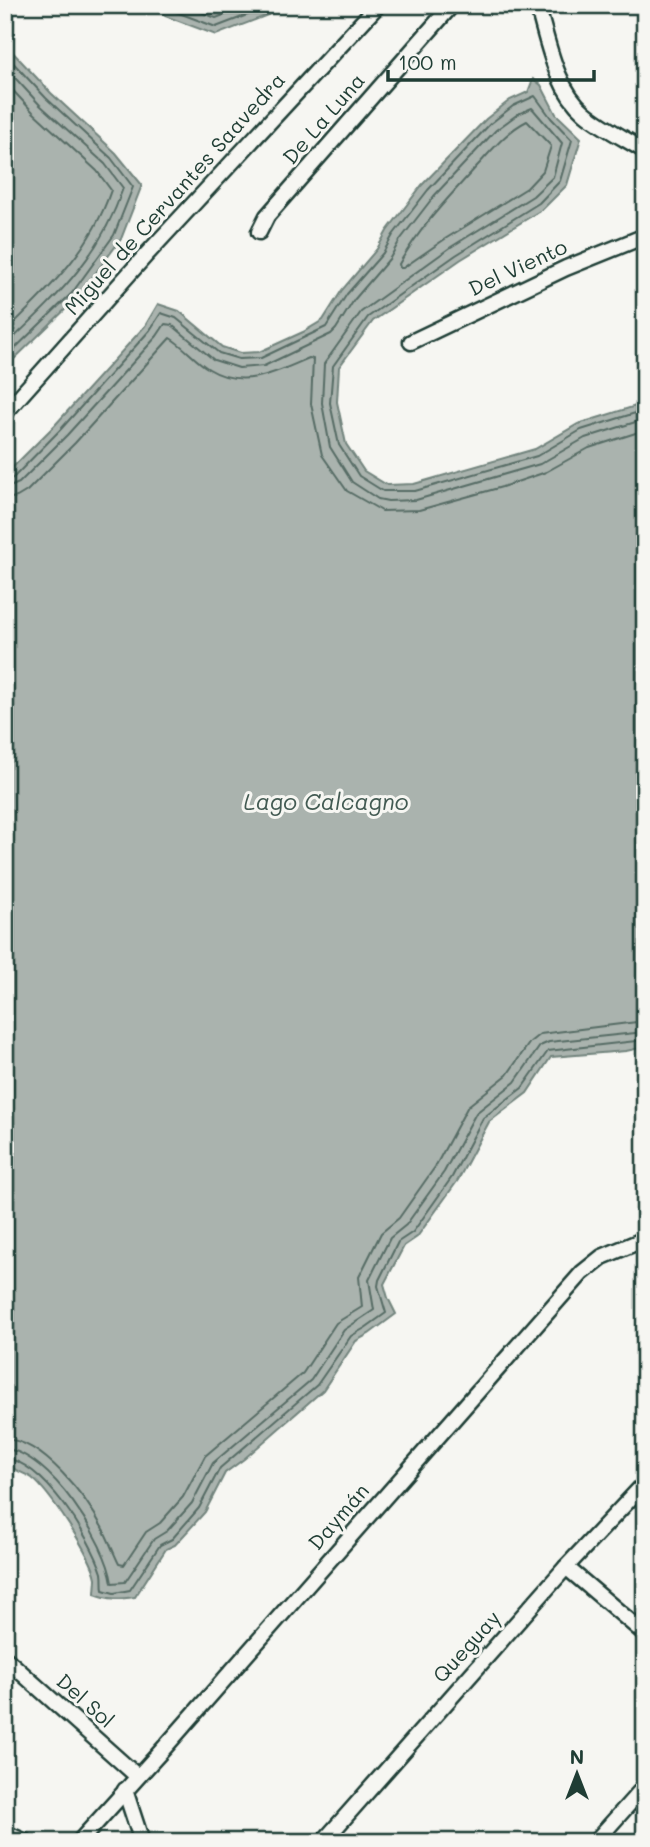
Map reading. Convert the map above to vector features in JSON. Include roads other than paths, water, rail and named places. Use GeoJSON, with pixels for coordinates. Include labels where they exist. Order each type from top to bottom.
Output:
{"type":"FeatureCollection","features":[{"type":"Feature","properties":{"kind":"street","name":"Miguel de Cervantes Saavedra"},"geometry":{"type":"LineString","coordinates":[[5,413],[378,5]]}},
{"type":"Feature","properties":{"kind":"street","name":"De La Luna"},"geometry":{"type":"LineString","coordinates":[[259,232],[267,216],[452,5]]}},
{"type":"Feature","properties":{"kind":"street"},"geometry":{"type":"LineString","coordinates":[[537,5],[549,46],[569,95],[585,113],[645,151]]}},
{"type":"Feature","properties":{"kind":"street","name":"Del Viento"},"geometry":{"type":"LineString","coordinates":[[411,342],[566,268],[645,236]]}},
{"type":"Feature","properties":{"kind":"street","name":"Daymán"},"geometry":{"type":"LineString","coordinates":[[79,1842],[166,1747],[582,1272],[602,1257],[645,1239]]}},
{"type":"Feature","properties":{"kind":"street","name":"Queguay"},"geometry":{"type":"LineString","coordinates":[[323,1842],[566,1567],[645,1483]]}},
{"type":"Feature","properties":{"kind":"street"},"geometry":{"type":"LineString","coordinates":[[566,1567],[645,1634]]}},
{"type":"Feature","properties":{"kind":"street","name":"Del Sol"},"geometry":{"type":"LineString","coordinates":[[5,1658],[137,1776]]}},
{"type":"Feature","properties":{"kind":"street"},"geometry":{"type":"LineString","coordinates":[[596,1842],[645,1786]]}},
{"type":"Feature","properties":{"kind":"street"},"geometry":{"type":"LineString","coordinates":[[125,1790],[142,1842]]}},
{"type":"Feature","properties":{"kind":"street"},"geometry":{"type":"LineString","coordinates":[[5,1833],[26,1842]]}},
{"type":"Feature","properties":{"kind":"water"},"geometry":{"type":"Polygon","coordinates":[[[158,5],[277,5],[268,15],[216,35],[165,16],[158,5]]]}},
{"type":"Feature","properties":{"kind":"water"},"geometry":{"type":"Polygon","coordinates":[[[5,44],[51,93],[116,153],[142,185],[121,239],[77,298],[5,368],[5,44]]]}},
{"type":"Feature","properties":{"kind":"water","name":"Lago Calcagno"},"geometry":{"type":"Polygon","coordinates":[[[533,79],[541,85],[556,114],[581,138],[567,185],[543,209],[460,260],[373,321],[339,367],[337,402],[346,444],[364,471],[387,485],[414,484],[535,449],[578,424],[645,403],[645,1047],[551,1057],[527,1093],[489,1122],[458,1180],[417,1237],[404,1246],[384,1284],[396,1314],[356,1341],[323,1390],[225,1473],[205,1512],[175,1545],[166,1549],[135,1597],[100,1596],[95,1594],[96,1578],[87,1555],[59,1510],[32,1478],[13,1469],[5,1460],[5,475],[55,425],[145,326],[158,304],[179,311],[222,347],[240,353],[259,352],[323,320],[342,290],[377,249],[387,231],[422,185],[486,119],[510,100],[528,92],[533,79]]]}}]}
